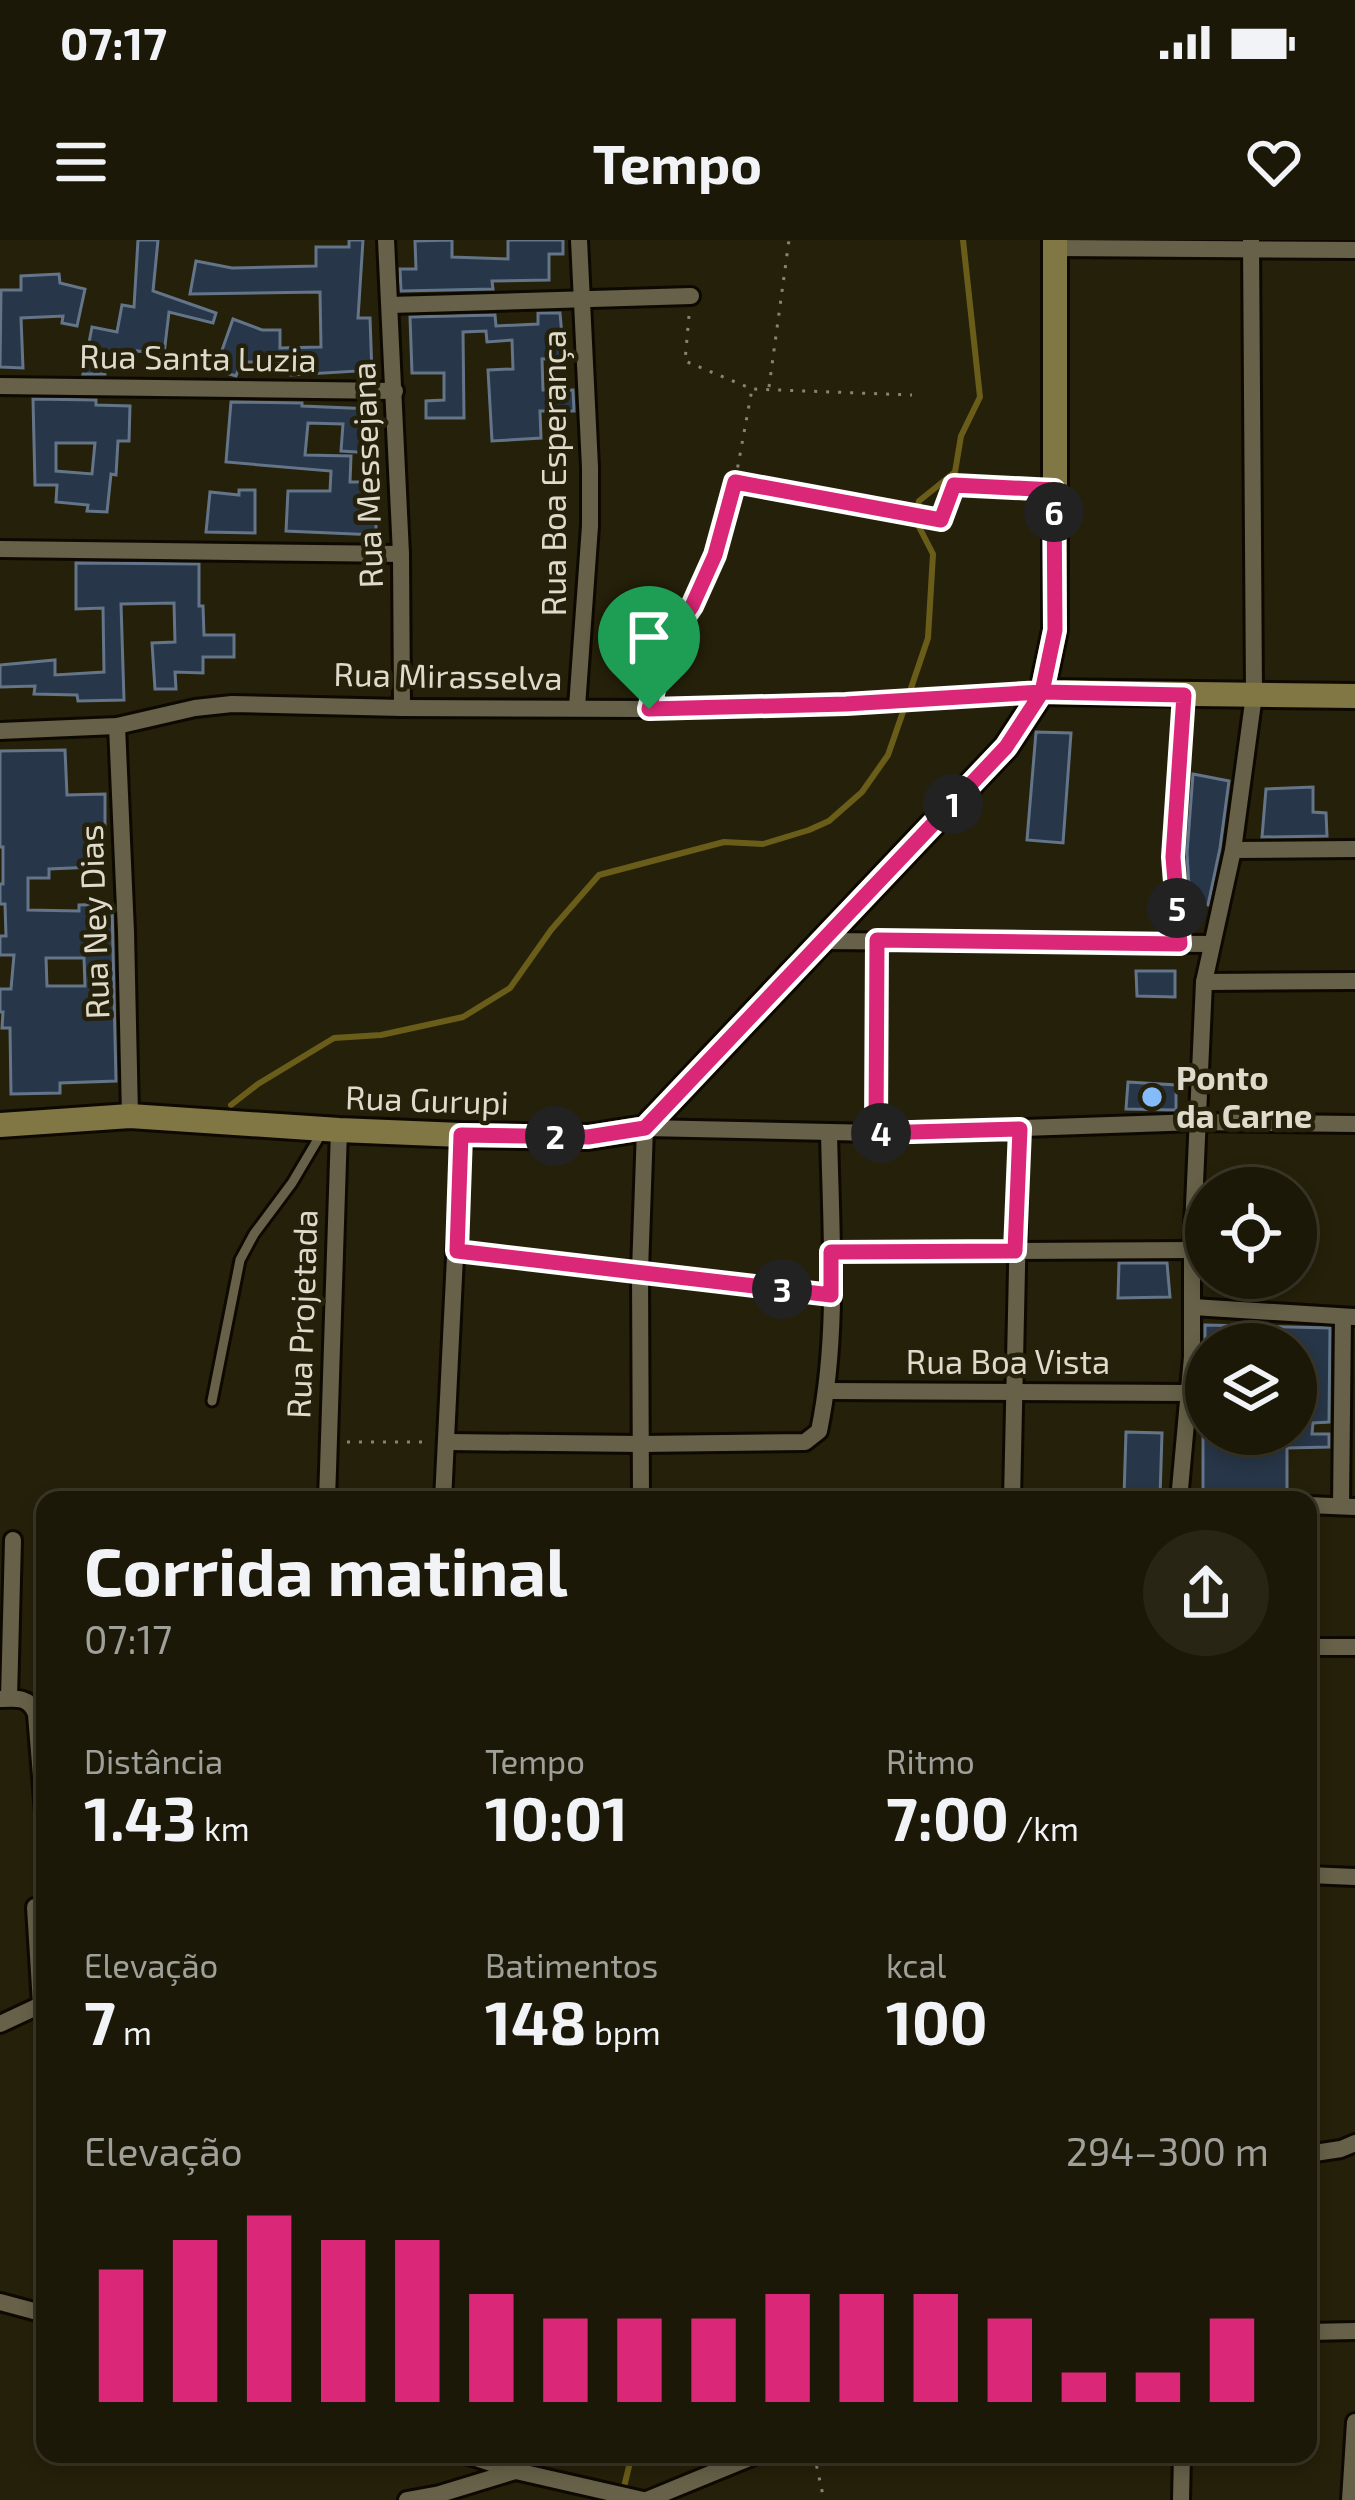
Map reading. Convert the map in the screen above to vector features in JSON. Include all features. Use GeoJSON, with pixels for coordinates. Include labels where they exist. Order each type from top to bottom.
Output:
{"type":"FeatureCollection","features":[{"type":"Feature","properties":{"kind":"street","name":"Rua Messejana"},"geometry":{"type":"LineString","coordinates":[[386,240],[401,554],[402,708]]}},
{"type":"Feature","properties":{"kind":"street","name":"Rua Boa Esperança"},"geometry":{"type":"LineString","coordinates":[[577,707],[590,526],[579,240]]}},
{"type":"Feature","properties":{"kind":"street"},"geometry":{"type":"LineString","coordinates":[[641,1491],[645,1128],[1006,747],[1042,692],[1055,630],[1055,244],[1355,250]]}},
{"type":"Feature","properties":{"kind":"street"},"geometry":{"type":"LineString","coordinates":[[1195,1167],[1204,982],[1233,850],[1253,695],[1251,245]]}},
{"type":"Feature","properties":{"kind":"street"},"geometry":{"type":"LineString","coordinates":[[390,305],[691,296]]}},
{"type":"Feature","properties":{"kind":"street","name":"Rua Santa Luzia"},"geometry":{"type":"LineString","coordinates":[[0,386],[395,391]]}},
{"type":"Feature","properties":{"kind":"street"},"geometry":{"type":"LineString","coordinates":[[0,549],[401,554]]}},
{"type":"Feature","properties":{"kind":"street"},"geometry":{"type":"LineString","coordinates":[[1042,692],[1355,696]]}},
{"type":"Feature","properties":{"kind":"street"},"geometry":{"type":"LineString","coordinates":[[1180,944],[1173,857],[1184,695]]}},
{"type":"Feature","properties":{"kind":"street","name":"Rua Mirasselva"},"geometry":{"type":"LineString","coordinates":[[0,731],[117,726],[232,704],[649,709],[846,704]]}},
{"type":"Feature","properties":{"kind":"street","name":"Rua Ney Dias"},"geometry":{"type":"LineString","coordinates":[[117,726],[130,1116]]}},
{"type":"Feature","properties":{"kind":"street"},"geometry":{"type":"LineString","coordinates":[[1233,850],[1355,849]]}},
{"type":"Feature","properties":{"kind":"street"},"geometry":{"type":"LineString","coordinates":[[876,1133],[877,940]]}},
{"type":"Feature","properties":{"kind":"street"},"geometry":{"type":"LineString","coordinates":[[821,941],[1210,944]]}},
{"type":"Feature","properties":{"kind":"street"},"geometry":{"type":"LineString","coordinates":[[1204,982],[1355,981]]}},
{"type":"Feature","properties":{"kind":"street","name":"Rua Gurupi"},"geometry":{"type":"LineString","coordinates":[[0,1125],[130,1116],[331,1130],[588,1137],[645,1128],[876,1133],[1197,1122],[1355,1124]]}},
{"type":"Feature","properties":{"kind":"street"},"geometry":{"type":"LineString","coordinates":[[1012,1491],[1020,1129]]}},
{"type":"Feature","properties":{"kind":"street","name":"Rua Projetada"},"geometry":{"type":"LineString","coordinates":[[327,1491],[331,1130]]}},
{"type":"Feature","properties":{"kind":"street"},"geometry":{"type":"LineString","coordinates":[[448,1442],[806,1442],[819,1431],[827,1391],[830,1132]]}},
{"type":"Feature","properties":{"kind":"street"},"geometry":{"type":"LineString","coordinates":[[444,1491],[461,1135]]}},
{"type":"Feature","properties":{"kind":"street"},"geometry":{"type":"LineString","coordinates":[[831,1252],[1185,1250]]}},
{"type":"Feature","properties":{"kind":"street"},"geometry":{"type":"LineString","coordinates":[[457,1251],[831,1295]]}},
{"type":"Feature","properties":{"kind":"street"},"geometry":{"type":"LineString","coordinates":[[1192,1323],[1193,1299]]}},
{"type":"Feature","properties":{"kind":"street"},"geometry":{"type":"LineString","coordinates":[[1193,1307],[1349,1317],[1348,1507],[1317,1505]]}},
{"type":"Feature","properties":{"kind":"street","name":"Rua Boa Vista"},"geometry":{"type":"LineString","coordinates":[[827,1391],[1185,1393]]}},
{"type":"Feature","properties":{"kind":"street"},"geometry":{"type":"LineString","coordinates":[[1180,1491],[1185,1436]]}},
{"type":"Feature","properties":{"kind":"street"},"geometry":{"type":"LineString","coordinates":[[14,1540],[5,1698],[26,1700],[36,1714]]}},
{"type":"Feature","properties":{"kind":"street"},"geometry":{"type":"LineString","coordinates":[[1317,1647],[1355,1647]]}},
{"type":"Feature","properties":{"kind":"street"},"geometry":{"type":"LineString","coordinates":[[1317,1875],[1355,1877]]}},
{"type":"Feature","properties":{"kind":"street"},"geometry":{"type":"LineString","coordinates":[[35,1907],[36,1919]]}},
{"type":"Feature","properties":{"kind":"street"},"geometry":{"type":"LineString","coordinates":[[0,2024],[36,2007]]}},
{"type":"Feature","properties":{"kind":"street"},"geometry":{"type":"LineString","coordinates":[[1317,2153],[1355,2143]]}},
{"type":"Feature","properties":{"kind":"street"},"geometry":{"type":"LineString","coordinates":[[0,2302],[36,2312]]}},
{"type":"Feature","properties":{"kind":"street"},"geometry":{"type":"LineString","coordinates":[[1317,2332],[1355,2331]]}},
{"type":"Feature","properties":{"kind":"street"},"geometry":{"type":"LineString","coordinates":[[1350,2500],[1355,2422]]}},
{"type":"Feature","properties":{"kind":"street"},"geometry":{"type":"LineString","coordinates":[[407,2500],[440,2494],[517,2463]]}},
{"type":"Feature","properties":{"kind":"street"},"geometry":{"type":"LineString","coordinates":[[522,2463],[642,2499],[732,2463]]}},
{"type":"Feature","properties":{"kind":"street"},"geometry":{"type":"LineString","coordinates":[[1180,2500],[1182,2463]]}},
{"type":"Feature","properties":{"kind":"lane"},"geometry":{"type":"LineString","coordinates":[[212,1401],[240,1260],[331,1130]]}},
{"type":"Feature","properties":{"kind":"path"},"geometry":{"type":"LineString","coordinates":[[769,389],[789,240]]}},
{"type":"Feature","properties":{"kind":"path"},"geometry":{"type":"LineString","coordinates":[[691,296],[685,361],[752,389],[912,395]]}},
{"type":"Feature","properties":{"kind":"path"},"geometry":{"type":"LineString","coordinates":[[649,709],[666,644],[692,606],[715,555],[735,482],[752,389]]}},
{"type":"Feature","properties":{"kind":"path"},"geometry":{"type":"LineString","coordinates":[[735,482],[941,520],[954,485],[1054,490]]}},
{"type":"Feature","properties":{"kind":"path"},"geometry":{"type":"LineString","coordinates":[[846,704],[1042,692]]}},
{"type":"Feature","properties":{"kind":"path"},"geometry":{"type":"LineString","coordinates":[[328,1442],[448,1442]]}},
{"type":"Feature","properties":{"kind":"path"},"geometry":{"type":"LineString","coordinates":[[816,2463],[824,2500]]}},
{"type":"Feature","properties":{"kind":"building"},"geometry":{"type":"Polygon","coordinates":[[[138,240],[158,240],[153,291],[216,313],[213,323],[169,312],[164,354],[137,351],[135,359],[108,354],[105,374],[83,374],[92,327],[117,332],[122,305],[134,307],[138,240]]]}},
{"type":"Feature","properties":{"kind":"building"},"geometry":{"type":"Polygon","coordinates":[[[349,240],[363,240],[358,318],[370,318],[372,374],[291,375],[291,362],[241,362],[236,376],[215,370],[233,319],[262,330],[280,330],[280,348],[321,347],[320,292],[190,294],[196,261],[232,268],[316,266],[316,247],[349,247],[349,240]]]}},
{"type":"Feature","properties":{"kind":"building"},"geometry":{"type":"Polygon","coordinates":[[[452,240],[452,257],[508,259],[508,240],[563,240],[563,254],[549,254],[549,280],[492,281],[493,289],[401,291],[400,269],[416,269],[415,241],[452,240]]]}},
{"type":"Feature","properties":{"kind":"building"},"geometry":{"type":"Polygon","coordinates":[[[59,274],[60,283],[85,289],[77,326],[62,323],[63,316],[21,318],[23,368],[0,367],[1,290],[21,290],[21,276],[59,274]]]}},
{"type":"Feature","properties":{"kind":"building"},"geometry":{"type":"Polygon","coordinates":[[[538,313],[560,313],[564,358],[542,359],[543,390],[573,390],[574,411],[540,411],[541,438],[492,441],[488,370],[513,369],[512,340],[487,342],[486,331],[463,332],[464,418],[426,418],[426,401],[444,400],[444,373],[412,373],[410,317],[495,315],[496,326],[538,324],[538,313]]]}},
{"type":"Feature","properties":{"kind":"building"},"geometry":{"type":"Polygon","coordinates":[[[33,399],[130,406],[129,441],[118,441],[107,512],[56,502],[57,485],[35,485],[33,399]],[[56,443],[56,471],[92,474],[95,443],[56,443]]]}},
{"type":"Feature","properties":{"kind":"building"},"geometry":{"type":"Polygon","coordinates":[[[231,402],[372,409],[372,453],[341,451],[343,424],[308,423],[305,455],[351,456],[350,482],[365,482],[365,511],[376,511],[376,535],[286,531],[288,491],[330,491],[331,471],[226,462],[231,402]]]}},
{"type":"Feature","properties":{"kind":"building"},"geometry":{"type":"Polygon","coordinates":[[[239,490],[255,490],[255,533],[206,532],[210,492],[239,495],[239,490]]]}},
{"type":"Feature","properties":{"kind":"building"},"geometry":{"type":"Polygon","coordinates":[[[76,563],[199,564],[204,635],[234,635],[234,657],[203,657],[203,673],[175,672],[176,689],[155,689],[152,643],[175,642],[174,603],[121,604],[124,700],[78,701],[77,695],[34,694],[35,686],[0,687],[0,665],[55,660],[55,675],[104,672],[103,608],[76,609],[76,563]]]}},
{"type":"Feature","properties":{"kind":"building"},"geometry":{"type":"Polygon","coordinates":[[[1036,732],[1071,733],[1063,843],[1027,840],[1036,732]]]}},
{"type":"Feature","properties":{"kind":"building"},"geometry":{"type":"Polygon","coordinates":[[[65,750],[67,795],[105,794],[105,849],[92,849],[93,867],[49,869],[49,878],[28,878],[28,910],[79,911],[79,905],[112,904],[116,1081],[60,1083],[60,1093],[11,1094],[10,1028],[2,1028],[0,1012],[0,989],[11,989],[14,955],[0,955],[0,936],[6,936],[5,904],[0,904],[0,751],[65,750]],[[46,958],[47,986],[85,986],[84,958],[46,958]]]}},
{"type":"Feature","properties":{"kind":"building"},"geometry":{"type":"Polygon","coordinates":[[[1193,774],[1229,781],[1208,905],[1190,904],[1187,853],[1193,774]]]}},
{"type":"Feature","properties":{"kind":"building"},"geometry":{"type":"Polygon","coordinates":[[[1313,787],[1313,812],[1326,813],[1327,836],[1262,837],[1266,789],[1313,787]]]}},
{"type":"Feature","properties":{"kind":"building"},"geometry":{"type":"Polygon","coordinates":[[[1136,971],[1175,971],[1175,997],[1137,996],[1136,971]]]}},
{"type":"Feature","properties":{"kind":"building","name":"Ponto da Carne"},"geometry":{"type":"Polygon","coordinates":[[[1128,1082],[1176,1085],[1176,1110],[1126,1109],[1128,1082]]]}},
{"type":"Feature","properties":{"kind":"building"},"geometry":{"type":"Polygon","coordinates":[[[1119,1263],[1167,1263],[1170,1297],[1118,1298],[1119,1263]]]}},
{"type":"Feature","properties":{"kind":"building"},"geometry":{"type":"Polygon","coordinates":[[[1317,1328],[1330,1328],[1329,1422],[1317,1423],[1317,1328]]]}},
{"type":"Feature","properties":{"kind":"building"},"geometry":{"type":"Polygon","coordinates":[[[1126,1432],[1162,1433],[1160,1491],[1124,1491],[1126,1432]]]}},
{"type":"Feature","properties":{"kind":"building"},"geometry":{"type":"Polygon","coordinates":[[[1317,1434],[1329,1434],[1329,1447],[1317,1447],[1317,1434]]]}},
{"type":"Feature","properties":{"kind":"building"},"geometry":{"type":"Polygon","coordinates":[[[1203,1455],[1287,1455],[1287,1491],[1203,1491],[1203,1455]]]}},
{"type":"Feature","properties":{"kind":"waterway"},"geometry":{"type":"LineString","coordinates":[[916,512],[919,501],[955,472],[961,436],[980,397],[963,240]]}},
{"type":"Feature","properties":{"kind":"waterway"},"geometry":{"type":"LineString","coordinates":[[907,700],[928,638],[933,554],[915,519]]}},
{"type":"Feature","properties":{"kind":"waterway"},"geometry":{"type":"LineString","coordinates":[[231,1105],[334,1038],[381,1035],[463,1017],[510,988],[551,930],[599,875],[724,842],[763,844],[829,821],[862,792],[888,755],[904,709]]}},
{"type":"Feature","properties":{"kind":"waterway"},"geometry":{"type":"LineString","coordinates":[[623,2491],[630,2463]]}},
{"type":"Feature","properties":{"kind":"place","name":"Ponto da Carne"},"geometry":{"type":"Point","coordinates":[1152,1097]}},
{"type":"Feature","properties":{"kind":"route"},"geometry":{"type":"LineString","coordinates":[[649,709],[666,644],[692,606],[715,555],[735,482],[941,520],[954,485],[1054,490],[1055,630],[1042,692],[1184,695],[1173,857],[1180,944],[877,940],[876,1133],[1020,1129],[1015,1251],[831,1252],[831,1295],[457,1251],[461,1135],[588,1137],[645,1128],[1006,747],[1042,692],[649,709]]}}]}
